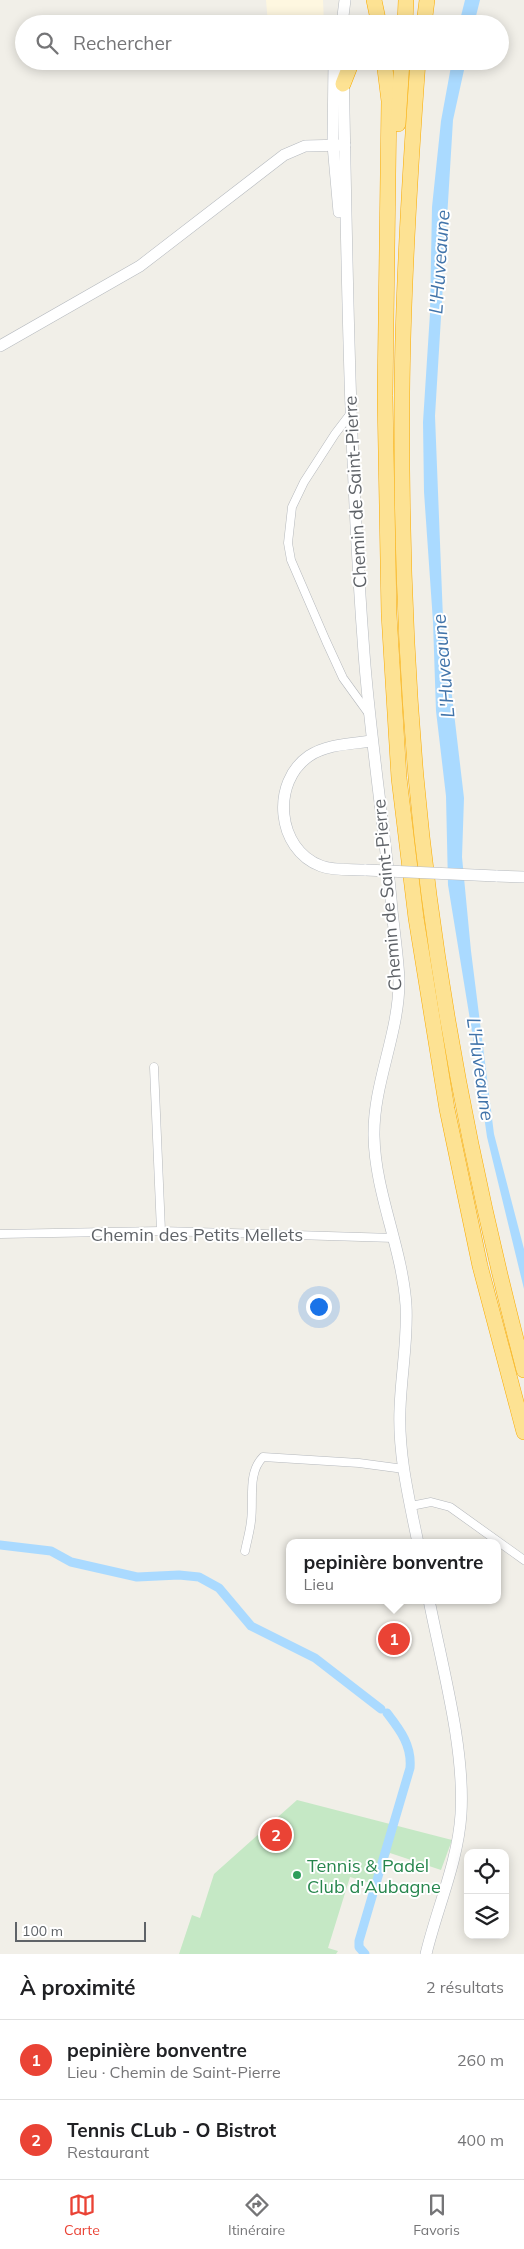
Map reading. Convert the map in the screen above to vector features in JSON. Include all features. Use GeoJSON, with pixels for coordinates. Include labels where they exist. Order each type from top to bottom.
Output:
{"type":"FeatureCollection","features":[{"type":"Feature","properties":{"kind":"highway"},"geometry":{"type":"LineString","coordinates":[[374,0],[377,15]]}},
{"type":"Feature","properties":{"kind":"highway"},"geometry":{"type":"LineString","coordinates":[[405,15],[406,0]]}},
{"type":"Feature","properties":{"kind":"highway"},"geometry":{"type":"LineString","coordinates":[[421,15],[422,0]]}},
{"type":"Feature","properties":{"kind":"highway"},"geometry":{"type":"LineString","coordinates":[[425,15],[427,0]]}},
{"type":"Feature","properties":{"kind":"highway"},"geometry":{"type":"LineString","coordinates":[[343,84],[348,70]]}},
{"type":"Feature","properties":{"kind":"highway"},"geometry":{"type":"LineString","coordinates":[[384,70],[389,100],[386,396],[389,614],[399,778],[416,918],[447,1109],[476,1247],[524,1432]]}},
{"type":"Feature","properties":{"kind":"highway"},"geometry":{"type":"LineString","coordinates":[[387,333],[402,70]]}},
{"type":"Feature","properties":{"kind":"highway"},"geometry":{"type":"LineString","coordinates":[[418,70],[402,392],[405,612],[416,778],[431,913],[461,1104],[495,1260],[524,1370]]}},
{"type":"Feature","properties":{"kind":"main road"},"geometry":{"type":"LineString","coordinates":[[335,15],[336,0]]}},
{"type":"Feature","properties":{"kind":"main road"},"geometry":{"type":"LineString","coordinates":[[343,15],[345,0]]}},
{"type":"Feature","properties":{"kind":"main road","name":"Chemin de Saint-Pierre"},"geometry":{"type":"LineString","coordinates":[[334,70],[333,145],[346,271]]}},
{"type":"Feature","properties":{"kind":"main road","name":"Chemin de Saint-Pierre"},"geometry":{"type":"LineString","coordinates":[[343,70],[346,271],[357,536],[371,741],[389,878],[398,981],[394,1031],[380,1084],[374,1134],[381,1188],[394,1238],[406,1306],[400,1413],[404,1469],[417,1539]]}},
{"type":"Feature","properties":{"kind":"main road"},"geometry":{"type":"LineString","coordinates":[[0,346],[140,266],[284,155],[304,146],[345,145]]}},
{"type":"Feature","properties":{"kind":"main road"},"geometry":{"type":"LineString","coordinates":[[371,741],[330,747],[308,756],[289,777],[284,799],[286,828],[298,850],[321,866],[366,870],[524,877]]}},
{"type":"Feature","properties":{"kind":"main road"},"geometry":{"type":"LineString","coordinates":[[426,1954],[454,1852],[461,1815],[461,1779],[456,1738],[430,1604]]}},
{"type":"Feature","properties":{"kind":"street"},"geometry":{"type":"LineString","coordinates":[[352,413],[335,434],[304,482],[292,507],[288,544],[291,560],[343,678],[369,714]]}},
{"type":"Feature","properties":{"kind":"street"},"geometry":{"type":"LineString","coordinates":[[154,1067],[161,1231]]}},
{"type":"Feature","properties":{"kind":"street","name":"Chemin des Petits Mellets"},"geometry":{"type":"LineString","coordinates":[[0,1234],[161,1231],[394,1238]]}},
{"type":"Feature","properties":{"kind":"street"},"geometry":{"type":"LineString","coordinates":[[245,1551],[251,1520],[256,1464],[262,1457],[359,1463],[404,1469]]}},
{"type":"Feature","properties":{"kind":"street"},"geometry":{"type":"LineString","coordinates":[[411,1506],[431,1502],[450,1507],[495,1539]]}},
{"type":"Feature","properties":{"kind":"street"},"geometry":{"type":"LineString","coordinates":[[501,1544],[524,1560]]}},
{"type":"Feature","properties":{"kind":"shaded area"},"geometry":{"type":"Polygon","coordinates":[[[266,0],[323,0],[324,15],[267,15],[266,0]]]}},
{"type":"Feature","properties":{"kind":"green space","name":"Tennis & Padel Club d'Aubagne"},"geometry":{"type":"Polygon","coordinates":[[[297,1800],[452,1840],[441,1870],[390,1853],[377,1885],[350,1877],[328,1948],[338,1951],[336,1954],[179,1954],[192,1915],[200,1918],[214,1874],[297,1800]]]}},
{"type":"Feature","properties":{"kind":"water"},"geometry":{"type":"Polygon","coordinates":[[[465,0],[480,0],[476,15],[461,15],[465,0]]]}},
{"type":"Feature","properties":{"kind":"water","name":"L'Huveaune"},"geometry":{"type":"Polygon","coordinates":[[[450,70],[464,70],[453,120],[435,416],[443,619],[464,798],[462,857],[471,951],[494,1134],[524,1249],[524,1289],[487,1137],[448,885],[446,796],[436,711],[433,622],[424,492],[423,422],[430,313],[432,207],[441,121],[450,70]]]}},
{"type":"Feature","properties":{"kind":"waterway"},"geometry":{"type":"LineString","coordinates":[[0,1545],[51,1551],[71,1562],[137,1577],[179,1575],[199,1577],[219,1588],[251,1626],[315,1658],[381,1709]]}},
{"type":"Feature","properties":{"kind":"waterway"},"geometry":{"type":"LineString","coordinates":[[365,1954],[359,1947],[359,1941],[410,1768],[407,1745],[401,1732],[387,1713]]}},
{"type":"Feature","properties":{"kind":"place","name":"pepinière bonventre"},"geometry":{"type":"Point","coordinates":[394,1639]}},
{"type":"Feature","properties":{"kind":"place","name":"Tennis CLub - O Bistrot"},"geometry":{"type":"Point","coordinates":[276,1835]}},
{"type":"Feature","properties":{"kind":"place","name":"Tennis & Padel Club d'Aubagne"},"geometry":{"type":"Point","coordinates":[297,1875]}}]}
